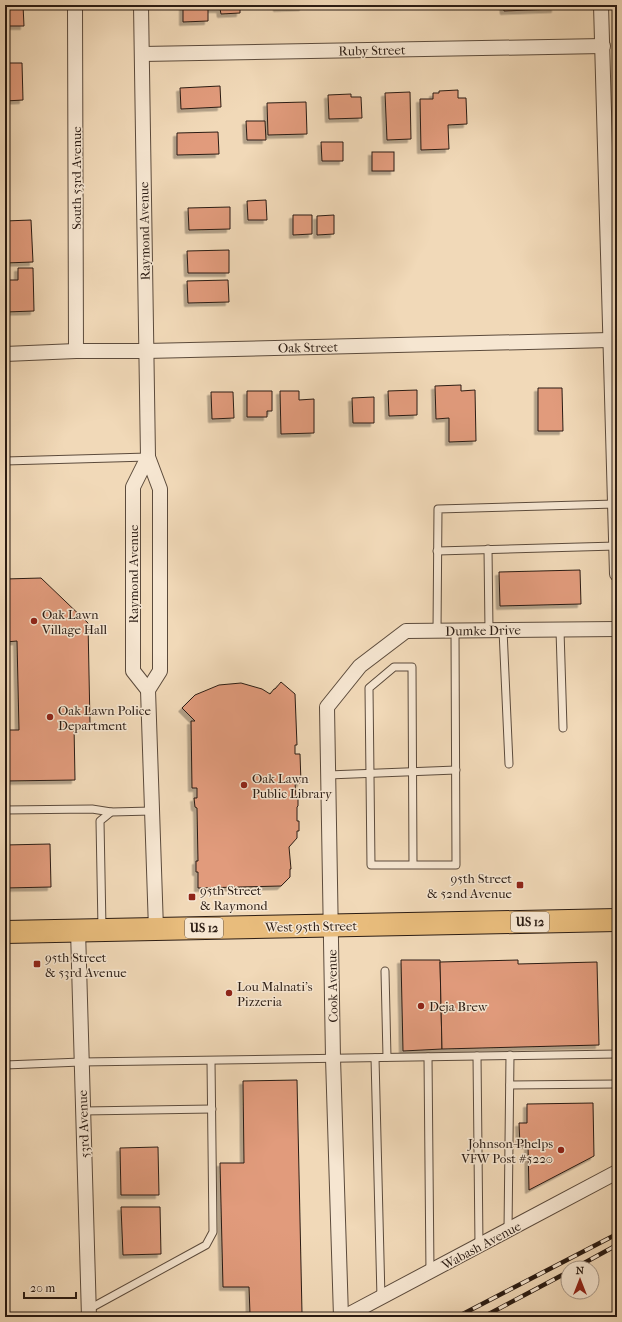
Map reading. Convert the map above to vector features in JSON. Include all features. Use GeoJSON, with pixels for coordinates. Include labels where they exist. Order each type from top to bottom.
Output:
{"type":"FeatureCollection","features":[{"type":"Feature","properties":{"kind":"main road","name":"West 95th Street"},"geometry":{"type":"LineString","coordinates":[[5,932],[617,920]]}},
{"type":"Feature","properties":{"kind":"street","name":"South 53rd Avenue"},"geometry":{"type":"LineString","coordinates":[[75,5],[76,351]]}},
{"type":"Feature","properties":{"kind":"street","name":"Raymond Avenue"},"geometry":{"type":"LineString","coordinates":[[140,5],[148,457],[160,489],[160,671],[148,690],[133,671],[133,487],[148,457]]}},
{"type":"Feature","properties":{"kind":"street"},"geometry":{"type":"LineString","coordinates":[[601,5],[610,340],[614,396],[617,574]]}},
{"type":"Feature","properties":{"kind":"street","name":"Ruby Street"},"geometry":{"type":"LineString","coordinates":[[142,54],[602,46]]}},
{"type":"Feature","properties":{"kind":"street","name":"Oak Street"},"geometry":{"type":"LineString","coordinates":[[5,354],[76,351],[146,351],[610,340]]}},
{"type":"Feature","properties":{"kind":"street","name":"Dumke Drive"},"geometry":{"type":"LineString","coordinates":[[360,666],[406,631],[617,629]]}},
{"type":"Feature","properties":{"kind":"street","name":"Cook Avenue"},"geometry":{"type":"LineString","coordinates":[[341,1317],[333,1058],[327,707],[360,666]]}},
{"type":"Feature","properties":{"kind":"street"},"geometry":{"type":"LineString","coordinates":[[148,690],[156,929]]}},
{"type":"Feature","properties":{"kind":"street","name":"53rd Avenue"},"geometry":{"type":"LineString","coordinates":[[78,930],[88,1313]]}},
{"type":"Feature","properties":{"kind":"street","name":"Wabash Avenue"},"geometry":{"type":"LineString","coordinates":[[344,1317],[617,1172]]}},
{"type":"Feature","properties":{"kind":"lane"},"geometry":{"type":"LineString","coordinates":[[5,461],[148,457]]}},
{"type":"Feature","properties":{"kind":"lane"},"geometry":{"type":"LineString","coordinates":[[437,631],[438,509],[615,504]]}},
{"type":"Feature","properties":{"kind":"lane"},"geometry":{"type":"LineString","coordinates":[[437,551],[616,546]]}},
{"type":"Feature","properties":{"kind":"lane"},"geometry":{"type":"LineString","coordinates":[[488,549],[488,630]]}},
{"type":"Feature","properties":{"kind":"lane"},"geometry":{"type":"LineString","coordinates":[[503,630],[509,764]]}},
{"type":"Feature","properties":{"kind":"lane"},"geometry":{"type":"LineString","coordinates":[[560,630],[563,728]]}},
{"type":"Feature","properties":{"kind":"lane"},"geometry":{"type":"LineString","coordinates":[[413,865],[412,667],[394,667],[369,688],[371,866],[456,865],[455,631]]}},
{"type":"Feature","properties":{"kind":"lane"},"geometry":{"type":"LineString","coordinates":[[328,775],[456,770]]}},
{"type":"Feature","properties":{"kind":"lane"},"geometry":{"type":"LineString","coordinates":[[5,810],[92,809],[111,812],[152,811]]}},
{"type":"Feature","properties":{"kind":"lane"},"geometry":{"type":"LineString","coordinates":[[102,930],[100,821],[111,812]]}},
{"type":"Feature","properties":{"kind":"lane"},"geometry":{"type":"LineString","coordinates":[[385,971],[387,1058]]}},
{"type":"Feature","properties":{"kind":"lane"},"geometry":{"type":"LineString","coordinates":[[5,1065],[82,1062],[617,1054]]}},
{"type":"Feature","properties":{"kind":"lane"},"geometry":{"type":"LineString","coordinates":[[477,1056],[479,1246]]}},
{"type":"Feature","properties":{"kind":"lane"},"geometry":{"type":"LineString","coordinates":[[508,1230],[510,1056]]}},
{"type":"Feature","properties":{"kind":"lane"},"geometry":{"type":"LineString","coordinates":[[428,1057],[430,1272]]}},
{"type":"Feature","properties":{"kind":"lane"},"geometry":{"type":"LineString","coordinates":[[375,1058],[381,1298]]}},
{"type":"Feature","properties":{"kind":"lane"},"geometry":{"type":"LineString","coordinates":[[88,1313],[206,1246],[213,1232],[211,1061]]}},
{"type":"Feature","properties":{"kind":"lane"},"geometry":{"type":"LineString","coordinates":[[510,1085],[617,1084]]}},
{"type":"Feature","properties":{"kind":"lane"},"geometry":{"type":"LineString","coordinates":[[83,1111],[212,1109]]}},
{"type":"Feature","properties":{"kind":"building"},"geometry":{"type":"Polygon","coordinates":[[[5,5],[23,5],[24,26],[5,26],[5,5]]]}},
{"type":"Feature","properties":{"kind":"building"},"geometry":{"type":"Polygon","coordinates":[[[183,5],[240,5],[240,13],[221,14],[220,9],[208,9],[208,21],[183,22],[183,5]]]}},
{"type":"Feature","properties":{"kind":"building"},"geometry":{"type":"Polygon","coordinates":[[[277,5],[303,5],[303,7],[277,8],[277,5]]]}},
{"type":"Feature","properties":{"kind":"building"},"geometry":{"type":"Polygon","coordinates":[[[503,5],[555,5],[555,9],[504,11],[503,5]]]}},
{"type":"Feature","properties":{"kind":"building"},"geometry":{"type":"Polygon","coordinates":[[[5,63],[22,63],[23,100],[5,101],[5,63]]]}},
{"type":"Feature","properties":{"kind":"building"},"geometry":{"type":"Polygon","coordinates":[[[220,86],[221,107],[181,109],[180,88],[220,86]]]}},
{"type":"Feature","properties":{"kind":"building"},"geometry":{"type":"Polygon","coordinates":[[[458,90],[458,98],[466,98],[467,124],[448,125],[449,149],[421,150],[420,99],[433,99],[433,93],[439,93],[439,91],[458,90]]]}},
{"type":"Feature","properties":{"kind":"building"},"geometry":{"type":"Polygon","coordinates":[[[410,92],[411,139],[387,140],[385,93],[410,92]]]}},
{"type":"Feature","properties":{"kind":"building"},"geometry":{"type":"Polygon","coordinates":[[[351,94],[351,97],[361,97],[362,118],[329,119],[328,95],[351,94]]]}},
{"type":"Feature","properties":{"kind":"building"},"geometry":{"type":"Polygon","coordinates":[[[306,102],[307,134],[268,135],[267,103],[306,102]]]}},
{"type":"Feature","properties":{"kind":"building"},"geometry":{"type":"Polygon","coordinates":[[[246,121],[265,121],[266,140],[247,140],[246,121]]]}},
{"type":"Feature","properties":{"kind":"building"},"geometry":{"type":"Polygon","coordinates":[[[218,132],[219,154],[177,155],[177,133],[218,132]]]}},
{"type":"Feature","properties":{"kind":"building"},"geometry":{"type":"Polygon","coordinates":[[[321,142],[343,142],[343,161],[322,161],[321,142]]]}},
{"type":"Feature","properties":{"kind":"building"},"geometry":{"type":"Polygon","coordinates":[[[372,152],[394,152],[394,171],[372,171],[372,152]]]}},
{"type":"Feature","properties":{"kind":"building"},"geometry":{"type":"Polygon","coordinates":[[[266,200],[267,220],[248,220],[247,201],[266,200]]]}},
{"type":"Feature","properties":{"kind":"building"},"geometry":{"type":"Polygon","coordinates":[[[230,207],[230,229],[189,230],[188,208],[230,207]]]}},
{"type":"Feature","properties":{"kind":"building"},"geometry":{"type":"Polygon","coordinates":[[[293,215],[312,215],[312,234],[293,235],[293,215]]]}},
{"type":"Feature","properties":{"kind":"building"},"geometry":{"type":"Polygon","coordinates":[[[334,215],[334,234],[317,235],[317,216],[334,215]]]}},
{"type":"Feature","properties":{"kind":"building"},"geometry":{"type":"Polygon","coordinates":[[[31,220],[33,262],[5,263],[5,221],[31,220]]]}},
{"type":"Feature","properties":{"kind":"building"},"geometry":{"type":"Polygon","coordinates":[[[229,250],[229,273],[188,273],[187,251],[229,250]]]}},
{"type":"Feature","properties":{"kind":"building"},"geometry":{"type":"Polygon","coordinates":[[[18,268],[33,268],[34,311],[5,312],[5,280],[18,280],[18,268]]]}},
{"type":"Feature","properties":{"kind":"building"},"geometry":{"type":"Polygon","coordinates":[[[228,280],[229,302],[188,303],[187,281],[228,280]]]}},
{"type":"Feature","properties":{"kind":"building"},"geometry":{"type":"Polygon","coordinates":[[[461,385],[461,391],[475,390],[476,441],[449,442],[449,418],[436,419],[435,386],[461,385]]]}},
{"type":"Feature","properties":{"kind":"building"},"geometry":{"type":"Polygon","coordinates":[[[538,388],[562,388],[563,431],[538,431],[538,388]]]}},
{"type":"Feature","properties":{"kind":"building"},"geometry":{"type":"Polygon","coordinates":[[[417,390],[417,415],[389,416],[388,391],[417,390]]]}},
{"type":"Feature","properties":{"kind":"building"},"geometry":{"type":"Polygon","coordinates":[[[247,391],[272,391],[272,411],[267,411],[267,417],[247,417],[247,391]]]}},
{"type":"Feature","properties":{"kind":"building"},"geometry":{"type":"Polygon","coordinates":[[[280,391],[299,391],[299,400],[314,399],[314,433],[281,434],[280,391]]]}},
{"type":"Feature","properties":{"kind":"building"},"geometry":{"type":"Polygon","coordinates":[[[211,392],[233,392],[234,418],[212,419],[211,392]]]}},
{"type":"Feature","properties":{"kind":"building"},"geometry":{"type":"Polygon","coordinates":[[[374,397],[374,423],[353,423],[352,398],[374,397]]]}},
{"type":"Feature","properties":{"kind":"building"},"geometry":{"type":"Polygon","coordinates":[[[580,570],[581,604],[500,606],[499,572],[580,570]]]}},
{"type":"Feature","properties":{"kind":"building"},"geometry":{"type":"Polygon","coordinates":[[[41,578],[88,623],[90,724],[74,725],[75,780],[5,781],[5,730],[19,730],[17,641],[5,642],[5,579],[41,578]]]}},
{"type":"Feature","properties":{"kind":"building","name":"Oak Lawn Public Library"},"geometry":{"type":"Polygon","coordinates":[[[281,682],[295,694],[297,745],[295,745],[295,754],[300,754],[301,783],[295,783],[296,797],[298,797],[297,821],[299,821],[299,831],[297,831],[297,838],[289,847],[291,869],[290,877],[281,886],[198,888],[198,872],[196,872],[196,861],[198,861],[197,808],[195,807],[194,798],[197,798],[197,788],[192,788],[191,721],[195,721],[182,708],[195,695],[219,685],[241,683],[262,689],[270,694],[281,682]]]}},
{"type":"Feature","properties":{"kind":"building"},"geometry":{"type":"Polygon","coordinates":[[[50,844],[51,887],[5,888],[5,845],[50,844]]]}},
{"type":"Feature","properties":{"kind":"building","name":"Deja Brew"},"geometry":{"type":"Polygon","coordinates":[[[401,960],[440,960],[442,1049],[403,1051],[401,960]]]}},
{"type":"Feature","properties":{"kind":"building"},"geometry":{"type":"Polygon","coordinates":[[[518,960],[518,964],[597,962],[599,1045],[442,1049],[440,962],[518,960]]]}},
{"type":"Feature","properties":{"kind":"building"},"geometry":{"type":"Polygon","coordinates":[[[297,1080],[302,1313],[250,1314],[249,1287],[223,1287],[220,1163],[244,1163],[243,1081],[297,1080]]]}},
{"type":"Feature","properties":{"kind":"building","name":"Johnson-Phelps VFW Post #5220"},"geometry":{"type":"Polygon","coordinates":[[[593,1103],[594,1156],[529,1190],[528,1145],[520,1145],[519,1123],[527,1123],[527,1104],[593,1103]]]}},
{"type":"Feature","properties":{"kind":"building"},"geometry":{"type":"Polygon","coordinates":[[[158,1147],[159,1195],[121,1195],[120,1148],[158,1147]]]}},
{"type":"Feature","properties":{"kind":"building"},"geometry":{"type":"Polygon","coordinates":[[[121,1207],[160,1207],[161,1254],[123,1255],[121,1207]]]}},
{"type":"Feature","properties":{"kind":"railway"},"geometry":{"type":"LineString","coordinates":[[457,1317],[617,1234]]}},
{"type":"Feature","properties":{"kind":"railway"},"geometry":{"type":"LineString","coordinates":[[590,1260],[617,1245]]}},
{"type":"Feature","properties":{"kind":"railway"},"geometry":{"type":"LineString","coordinates":[[483,1317],[560,1276]]}},
{"type":"Feature","properties":{"kind":"place","name":"Oak Lawn Village Hall"},"geometry":{"type":"Point","coordinates":[34,621]}},
{"type":"Feature","properties":{"kind":"place","name":"Oak Lawn Police Department"},"geometry":{"type":"Point","coordinates":[50,717]}},
{"type":"Feature","properties":{"kind":"place","name":"Oak Lawn Public Library"},"geometry":{"type":"Point","coordinates":[244,785]}},
{"type":"Feature","properties":{"kind":"place","name":"95th Street & 52nd Avenue"},"geometry":{"type":"Point","coordinates":[520,885]}},
{"type":"Feature","properties":{"kind":"place","name":"95th Street & Raymond"},"geometry":{"type":"Point","coordinates":[192,897]}},
{"type":"Feature","properties":{"kind":"place","name":"95th Street & 53rd Avenue"},"geometry":{"type":"Point","coordinates":[37,964]}},
{"type":"Feature","properties":{"kind":"place","name":"Lou Malnati's Pizzeria"},"geometry":{"type":"Point","coordinates":[229,993]}},
{"type":"Feature","properties":{"kind":"place","name":"Deja Brew"},"geometry":{"type":"Point","coordinates":[421,1006]}},
{"type":"Feature","properties":{"kind":"place","name":"Johnson-Phelps VFW Post #5220"},"geometry":{"type":"Point","coordinates":[561,1150]}}]}
